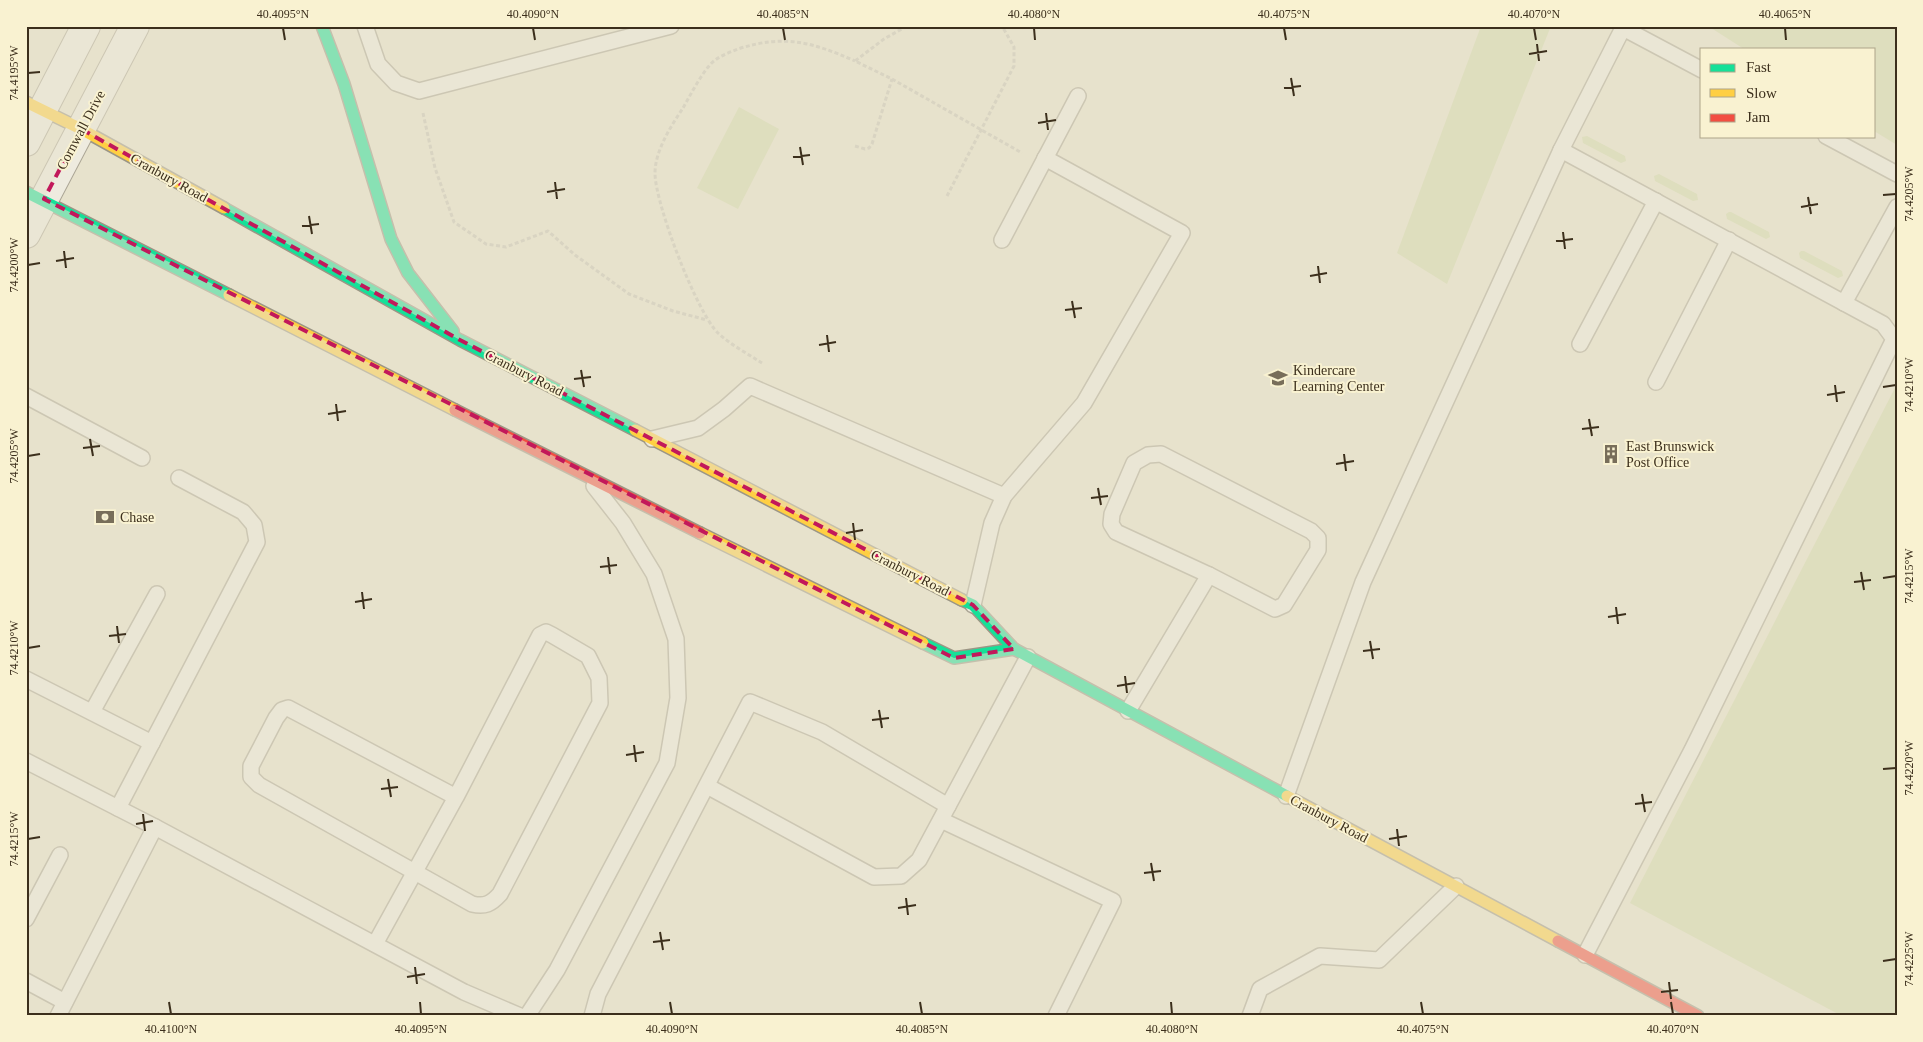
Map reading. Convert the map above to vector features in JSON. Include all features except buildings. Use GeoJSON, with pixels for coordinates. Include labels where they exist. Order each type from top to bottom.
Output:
{"type":"FeatureCollection","features":[{"type":"Feature","properties":{"kind":"main road"},"geometry":{"type":"LineString","coordinates":[[322,26],[344,84],[391,239],[408,272],[460,340]]}},
{"type":"Feature","properties":{"kind":"main road","name":"Cranbury Road"},"geometry":{"type":"LineString","coordinates":[[35,106],[81,129],[460,340],[973,605],[1021,653],[1695,1015]]}},
{"type":"Feature","properties":{"kind":"main road"},"geometry":{"type":"LineString","coordinates":[[35,195],[587,477],[954,658],[1021,653]]}},
{"type":"Feature","properties":{"kind":"street"},"geometry":{"type":"LineString","coordinates":[[26,142],[35,106],[86,26]]}},
{"type":"Feature","properties":{"kind":"street","name":"Cornwall Drive"},"geometry":{"type":"LineString","coordinates":[[26,234],[35,195],[81,129],[135,26]]}},
{"type":"Feature","properties":{"kind":"lane"},"geometry":{"type":"LineString","coordinates":[[365,26],[378,64],[396,83],[419,91],[671,26]]}},
{"type":"Feature","properties":{"kind":"lane"},"geometry":{"type":"LineString","coordinates":[[1286,796],[1364,582],[1561,150],[1623,28],[1700,69]]}},
{"type":"Feature","properties":{"kind":"lane"},"geometry":{"type":"LineString","coordinates":[[1002,240],[1078,96]]}},
{"type":"Feature","properties":{"kind":"lane"},"geometry":{"type":"LineString","coordinates":[[1830,138],[1897,174]]}},
{"type":"Feature","properties":{"kind":"lane"},"geometry":{"type":"LineString","coordinates":[[1561,150],[1883,324],[1894,339],[1692,750],[1585,955]]}},
{"type":"Feature","properties":{"kind":"lane"},"geometry":{"type":"LineString","coordinates":[[973,605],[992,523],[1004,496],[1084,403],[1182,234],[1044,161]]}},
{"type":"Feature","properties":{"kind":"lane"},"geometry":{"type":"LineString","coordinates":[[1580,344],[1656,201]]}},
{"type":"Feature","properties":{"kind":"lane"},"geometry":{"type":"LineString","coordinates":[[1844,303],[1897,207]]}},
{"type":"Feature","properties":{"kind":"lane"},"geometry":{"type":"LineString","coordinates":[[1656,382],[1729,240]]}},
{"type":"Feature","properties":{"kind":"lane"},"geometry":{"type":"LineString","coordinates":[[652,439],[698,428],[724,409],[750,386],[1004,496]]}},
{"type":"Feature","properties":{"kind":"lane"},"geometry":{"type":"LineString","coordinates":[[26,396],[142,458]]}},
{"type":"Feature","properties":{"kind":"lane"},"geometry":{"type":"LineString","coordinates":[[1161,454],[1311,531],[1318,538],[1318,550],[1284,605],[1275,609],[1209,575],[1116,532],[1111,524],[1112,514],[1134,463],[1148,455],[1161,454]]}},
{"type":"Feature","properties":{"kind":"lane"},"geometry":{"type":"LineString","coordinates":[[527,1016],[557,970],[666,763],[678,698],[676,639],[654,574],[623,523],[587,477]]}},
{"type":"Feature","properties":{"kind":"lane"},"geometry":{"type":"LineString","coordinates":[[118,808],[257,542],[254,525],[243,512],[179,478]]}},
{"type":"Feature","properties":{"kind":"lane"},"geometry":{"type":"LineString","coordinates":[[1128,711],[1209,575]]}},
{"type":"Feature","properties":{"kind":"lane"},"geometry":{"type":"LineString","coordinates":[[92,712],[157,594]]}},
{"type":"Feature","properties":{"kind":"lane"},"geometry":{"type":"LineString","coordinates":[[375,944],[414,873],[456,797],[540,635],[546,632],[588,656],[600,678],[600,703],[500,894],[492,903],[482,906],[472,904],[414,873],[259,785],[251,777],[252,766],[276,718],[282,710],[288,708],[456,797]]}},
{"type":"Feature","properties":{"kind":"lane"},"geometry":{"type":"LineString","coordinates":[[707,786],[874,877],[901,876],[919,860],[941,820],[1021,653]]}},
{"type":"Feature","properties":{"kind":"lane"},"geometry":{"type":"LineString","coordinates":[[26,679],[152,743]]}},
{"type":"Feature","properties":{"kind":"lane"},"geometry":{"type":"LineString","coordinates":[[592,1016],[598,994],[750,702],[822,732],[948,806]]}},
{"type":"Feature","properties":{"kind":"lane"},"geometry":{"type":"LineString","coordinates":[[26,761],[155,827],[464,992],[520,1016]]}},
{"type":"Feature","properties":{"kind":"lane"},"geometry":{"type":"LineString","coordinates":[[941,820],[1113,901],[1056,1016]]}},
{"type":"Feature","properties":{"kind":"lane"},"geometry":{"type":"LineString","coordinates":[[26,981],[62,1009],[155,827]]}},
{"type":"Feature","properties":{"kind":"lane"},"geometry":{"type":"LineString","coordinates":[[26,919],[60,855]]}},
{"type":"Feature","properties":{"kind":"lane"},"geometry":{"type":"LineString","coordinates":[[1250,1016],[1260,989],[1320,956],[1379,960],[1456,886]]}},
{"type":"Feature","properties":{"kind":"path"},"geometry":{"type":"LineString","coordinates":[[855,61],[884,39],[907,26]]}},
{"type":"Feature","properties":{"kind":"path"},"geometry":{"type":"LineString","coordinates":[[947,196],[1014,66],[1014,47],[1002,26]]}},
{"type":"Feature","properties":{"kind":"path"},"geometry":{"type":"LineString","coordinates":[[762,363],[719,334],[707,320],[690,284],[663,216],[655,187],[655,170],[659,154],[674,122],[710,65],[724,54],[751,45],[777,40],[805,42],[855,61],[892,79],[982,130],[1044,161]]}},
{"type":"Feature","properties":{"kind":"path"},"geometry":{"type":"LineString","coordinates":[[855,146],[865,149],[869,148],[872,144],[892,79]]}},
{"type":"Feature","properties":{"kind":"path"},"geometry":{"type":"LineString","coordinates":[[419,91],[435,168],[454,222],[486,244],[506,246],[548,232],[575,255],[629,294],[673,311],[707,320]]}},
{"type":"Feature","properties":{"kind":"highlighted area"},"geometry":{"type":"Polygon","coordinates":[[[81,129],[460,340],[973,605],[1014,649],[954,658],[44,199],[81,129]]]}},
{"type":"Feature","properties":{"kind":"green space"},"geometry":{"type":"Polygon","coordinates":[[[1481,26],[1551,26],[1447,284],[1397,253],[1481,26]]]}},
{"type":"Feature","properties":{"kind":"green space"},"geometry":{"type":"Polygon","coordinates":[[[1708,26],[1897,26],[1897,145],[1876,132],[1876,48],[1742,48],[1708,26]]]}},
{"type":"Feature","properties":{"kind":"green space"},"geometry":{"type":"Polygon","coordinates":[[[739,107],[779,129],[738,209],[697,188],[739,107]]]}},
{"type":"Feature","properties":{"kind":"green space"},"geometry":{"type":"Polygon","coordinates":[[[1587,136],[1625,156],[1626,161],[1621,163],[1583,143],[1582,137],[1587,136]]]}},
{"type":"Feature","properties":{"kind":"green space"},"geometry":{"type":"Polygon","coordinates":[[[1659,174],[1697,194],[1698,200],[1693,201],[1655,181],[1654,176],[1659,174]]]}},
{"type":"Feature","properties":{"kind":"green space"},"geometry":{"type":"Polygon","coordinates":[[[1729,212],[1769,232],[1770,237],[1766,239],[1727,219],[1726,214],[1729,212]]]}},
{"type":"Feature","properties":{"kind":"green space"},"geometry":{"type":"Polygon","coordinates":[[[1801,251],[1842,271],[1843,276],[1838,278],[1800,258],[1799,253],[1801,251]]]}},
{"type":"Feature","properties":{"kind":"green space"},"geometry":{"type":"Polygon","coordinates":[[[1897,384],[1897,1016],[1842,1016],[1630,903],[1897,384]]]}},
{"type":"Feature","properties":{"kind":"traffic: fast"},"geometry":{"type":"LineString","coordinates":[[322,26],[344,84],[391,239],[408,273],[453,331]]}},
{"type":"Feature","properties":{"kind":"traffic: fast"},"geometry":{"type":"LineString","coordinates":[[26,192],[229,295]]}},
{"type":"Feature","properties":{"kind":"traffic: fast"},"geometry":{"type":"LineString","coordinates":[[224,208],[460,340],[635,430]]}},
{"type":"Feature","properties":{"kind":"traffic: fast"},"geometry":{"type":"LineString","coordinates":[[962,600],[973,605],[1014,649],[1287,796]]}},
{"type":"Feature","properties":{"kind":"traffic: fast"},"geometry":{"type":"LineString","coordinates":[[923,643],[954,658],[1014,649]]}},
{"type":"Feature","properties":{"kind":"traffic: slow"},"geometry":{"type":"LineString","coordinates":[[26,102],[81,129],[224,208]]}},
{"type":"Feature","properties":{"kind":"traffic: slow"},"geometry":{"type":"LineString","coordinates":[[229,295],[455,410]]}},
{"type":"Feature","properties":{"kind":"traffic: slow"},"geometry":{"type":"LineString","coordinates":[[635,430],[962,600]]}},
{"type":"Feature","properties":{"kind":"traffic: slow"},"geometry":{"type":"LineString","coordinates":[[700,533],[923,643]]}},
{"type":"Feature","properties":{"kind":"traffic: slow"},"geometry":{"type":"LineString","coordinates":[[1287,796],[1558,941]]}},
{"type":"Feature","properties":{"kind":"traffic: jam"},"geometry":{"type":"LineString","coordinates":[[455,410],[700,533]]}},
{"type":"Feature","properties":{"kind":"traffic: jam"},"geometry":{"type":"LineString","coordinates":[[1558,941],[1698,1016]]}},
{"type":"Feature","properties":{"kind":"place","name":"Kindercare Learning Center"},"geometry":{"type":"Point","coordinates":[1278,378]}},
{"type":"Feature","properties":{"kind":"place","name":"East Brunswick Post Office"},"geometry":{"type":"Point","coordinates":[1611,454]}},
{"type":"Feature","properties":{"kind":"place","name":"Chase"},"geometry":{"type":"Point","coordinates":[105,517]}}]}
